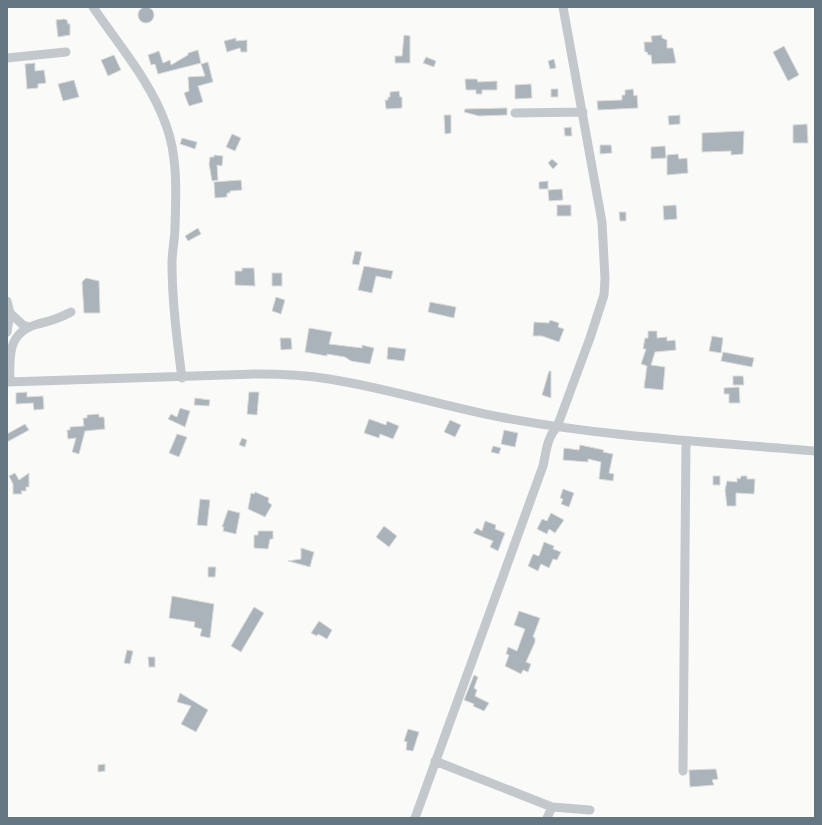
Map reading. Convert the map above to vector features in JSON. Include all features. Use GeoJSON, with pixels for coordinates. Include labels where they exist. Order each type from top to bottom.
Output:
{"type":"FeatureCollection","features":[{"type":"Feature","properties":{"kind":"street"},"geometry":{"type":"LineString","coordinates":[[93,7],[143,80],[158,106],[170,141],[174,168],[175,228],[172,261],[173,291],[182,378]]}},
{"type":"Feature","properties":{"kind":"street"},"geometry":{"type":"LineString","coordinates":[[415,818],[543,466],[552,431],[557,427],[590,338],[604,295],[605,279],[603,229],[563,7]]}},
{"type":"Feature","properties":{"kind":"street"},"geometry":{"type":"LineString","coordinates":[[7,58],[66,52]]}},
{"type":"Feature","properties":{"kind":"street"},"geometry":{"type":"LineString","coordinates":[[515,113],[583,112]]}},
{"type":"Feature","properties":{"kind":"street"},"geometry":{"type":"LineString","coordinates":[[7,301],[10,313],[7,332]]}},
{"type":"Feature","properties":{"kind":"street"},"geometry":{"type":"LineString","coordinates":[[71,312],[59,319],[29,327],[16,337],[12,344],[8,382],[182,378],[256,374],[295,375],[328,378],[499,417],[557,427],[686,442],[815,452]]}},
{"type":"Feature","properties":{"kind":"street"},"geometry":{"type":"LineString","coordinates":[[10,313],[29,327]]}},
{"type":"Feature","properties":{"kind":"street"},"geometry":{"type":"LineString","coordinates":[[683,772],[686,442]]}},
{"type":"Feature","properties":{"kind":"street"},"geometry":{"type":"LineString","coordinates":[[435,761],[552,807],[590,810]]}},
{"type":"Feature","properties":{"kind":"street"},"geometry":{"type":"LineString","coordinates":[[547,818],[552,807]]}},
{"type":"Feature","properties":{"kind":"building"},"geometry":{"type":"Polygon","coordinates":[[[146,7],[152,9],[154,15],[152,21],[146,23],[140,21],[138,15],[140,9],[146,7]]]}},
{"type":"Feature","properties":{"kind":"building"},"geometry":{"type":"Polygon","coordinates":[[[56,20],[67,20],[68,24],[70,24],[70,35],[58,37],[56,20]]]}},
{"type":"Feature","properties":{"kind":"building"},"geometry":{"type":"Polygon","coordinates":[[[404,35],[410,36],[410,63],[395,63],[395,56],[402,56],[404,35]]]}},
{"type":"Feature","properties":{"kind":"building"},"geometry":{"type":"Polygon","coordinates":[[[662,35],[662,38],[667,40],[667,48],[673,48],[676,63],[652,64],[651,55],[648,55],[647,52],[645,52],[644,42],[652,42],[651,36],[662,35]]]}},
{"type":"Feature","properties":{"kind":"building"},"geometry":{"type":"Polygon","coordinates":[[[236,38],[236,41],[247,40],[247,52],[241,52],[240,48],[227,52],[224,41],[236,38]]]}},
{"type":"Feature","properties":{"kind":"building"},"geometry":{"type":"Polygon","coordinates":[[[784,46],[799,75],[788,81],[773,52],[784,46]]]}},
{"type":"Feature","properties":{"kind":"building"},"geometry":{"type":"Polygon","coordinates":[[[198,50],[201,63],[158,74],[155,64],[151,65],[148,55],[159,51],[163,63],[170,60],[171,65],[188,55],[188,53],[198,50]]]}},
{"type":"Feature","properties":{"kind":"building"},"geometry":{"type":"Polygon","coordinates":[[[114,55],[121,70],[108,76],[101,60],[114,55]]]}},
{"type":"Feature","properties":{"kind":"building"},"geometry":{"type":"Polygon","coordinates":[[[426,57],[436,61],[434,67],[423,63],[426,57]]]}},
{"type":"Feature","properties":{"kind":"building"},"geometry":{"type":"Polygon","coordinates":[[[554,59],[556,68],[550,69],[548,61],[554,59]]]}},
{"type":"Feature","properties":{"kind":"building"},"geometry":{"type":"Polygon","coordinates":[[[208,62],[213,82],[198,86],[203,102],[189,106],[184,93],[189,91],[188,77],[205,76],[201,64],[208,62]]]}},
{"type":"Feature","properties":{"kind":"building"},"geometry":{"type":"Polygon","coordinates":[[[35,63],[35,71],[44,70],[46,83],[38,84],[38,88],[27,89],[25,64],[35,63]]]}},
{"type":"Feature","properties":{"kind":"building"},"geometry":{"type":"Polygon","coordinates":[[[465,79],[477,79],[478,82],[497,81],[497,90],[482,90],[482,94],[476,94],[476,90],[466,90],[465,79]]]}},
{"type":"Feature","properties":{"kind":"building"},"geometry":{"type":"Polygon","coordinates":[[[74,80],[79,97],[63,101],[58,84],[74,80]]]}},
{"type":"Feature","properties":{"kind":"building"},"geometry":{"type":"Polygon","coordinates":[[[531,84],[532,98],[515,99],[515,85],[531,84]]]}},
{"type":"Feature","properties":{"kind":"building"},"geometry":{"type":"Polygon","coordinates":[[[551,89],[558,89],[558,97],[551,97],[551,89]]]}},
{"type":"Feature","properties":{"kind":"building"},"geometry":{"type":"Polygon","coordinates":[[[633,89],[634,96],[637,95],[638,108],[598,110],[597,101],[622,100],[622,95],[625,95],[625,90],[633,89]]]}},
{"type":"Feature","properties":{"kind":"building"},"geometry":{"type":"Polygon","coordinates":[[[399,91],[400,97],[402,97],[402,108],[386,109],[385,100],[388,100],[388,97],[390,97],[390,92],[399,91]]]}},
{"type":"Feature","properties":{"kind":"building"},"geometry":{"type":"Polygon","coordinates":[[[507,108],[507,115],[479,116],[464,112],[465,109],[507,108]]]}},
{"type":"Feature","properties":{"kind":"building"},"geometry":{"type":"Polygon","coordinates":[[[444,115],[451,115],[451,133],[445,134],[444,115]]]}},
{"type":"Feature","properties":{"kind":"building"},"geometry":{"type":"Polygon","coordinates":[[[680,115],[680,124],[669,125],[668,116],[680,115]]]}},
{"type":"Feature","properties":{"kind":"building"},"geometry":{"type":"Polygon","coordinates":[[[807,124],[808,143],[793,143],[793,125],[807,124]]]}},
{"type":"Feature","properties":{"kind":"building"},"geometry":{"type":"Polygon","coordinates":[[[571,127],[572,136],[565,136],[564,128],[571,127]]]}},
{"type":"Feature","properties":{"kind":"building"},"geometry":{"type":"Polygon","coordinates":[[[744,131],[743,154],[731,155],[731,151],[702,152],[702,133],[744,131]]]}},
{"type":"Feature","properties":{"kind":"building"},"geometry":{"type":"Polygon","coordinates":[[[232,134],[241,138],[235,151],[226,147],[232,134]]]}},
{"type":"Feature","properties":{"kind":"building"},"geometry":{"type":"Polygon","coordinates":[[[182,138],[197,142],[195,149],[180,144],[182,138]]]}},
{"type":"Feature","properties":{"kind":"building"},"geometry":{"type":"Polygon","coordinates":[[[600,145],[611,145],[612,153],[600,154],[600,145]]]}},
{"type":"Feature","properties":{"kind":"building"},"geometry":{"type":"Polygon","coordinates":[[[665,146],[666,158],[651,159],[651,147],[665,146]]]}},
{"type":"Feature","properties":{"kind":"building"},"geometry":{"type":"Polygon","coordinates":[[[678,154],[679,159],[687,158],[688,173],[667,175],[667,155],[678,154]]]}},
{"type":"Feature","properties":{"kind":"building"},"geometry":{"type":"Polygon","coordinates":[[[214,155],[223,156],[222,166],[217,165],[218,180],[212,181],[209,164],[210,157],[214,157],[214,155]]]}},
{"type":"Feature","properties":{"kind":"building"},"geometry":{"type":"Polygon","coordinates":[[[552,159],[558,164],[553,169],[548,163],[552,159]]]}},
{"type":"Feature","properties":{"kind":"building"},"geometry":{"type":"Polygon","coordinates":[[[241,180],[242,190],[230,191],[230,193],[227,193],[227,197],[215,198],[214,182],[241,180]]]}},
{"type":"Feature","properties":{"kind":"building"},"geometry":{"type":"Polygon","coordinates":[[[548,181],[548,189],[539,189],[539,182],[548,181]]]}},
{"type":"Feature","properties":{"kind":"building"},"geometry":{"type":"Polygon","coordinates":[[[562,189],[563,200],[549,201],[548,190],[562,189]]]}},
{"type":"Feature","properties":{"kind":"building"},"geometry":{"type":"Polygon","coordinates":[[[557,205],[571,205],[571,216],[557,216],[557,205]]]}},
{"type":"Feature","properties":{"kind":"building"},"geometry":{"type":"Polygon","coordinates":[[[676,205],[677,219],[664,220],[663,206],[676,205]]]}},
{"type":"Feature","properties":{"kind":"building"},"geometry":{"type":"Polygon","coordinates":[[[619,212],[626,212],[626,221],[620,221],[619,212]]]}},
{"type":"Feature","properties":{"kind":"building"},"geometry":{"type":"Polygon","coordinates":[[[198,228],[201,234],[188,241],[185,236],[198,228]]]}},
{"type":"Feature","properties":{"kind":"building"},"geometry":{"type":"Polygon","coordinates":[[[355,251],[362,252],[359,265],[352,264],[355,251]]]}},
{"type":"Feature","properties":{"kind":"building"},"geometry":{"type":"Polygon","coordinates":[[[364,266],[393,271],[391,279],[376,276],[372,293],[358,290],[364,266]]]}},
{"type":"Feature","properties":{"kind":"building"},"geometry":{"type":"Polygon","coordinates":[[[242,268],[254,268],[255,286],[235,285],[235,271],[242,271],[242,268]]]}},
{"type":"Feature","properties":{"kind":"building"},"geometry":{"type":"Polygon","coordinates":[[[272,273],[282,273],[282,286],[272,286],[272,273]]]}},
{"type":"Feature","properties":{"kind":"building"},"geometry":{"type":"Polygon","coordinates":[[[86,278],[99,281],[100,313],[84,313],[82,282],[86,278]]]}},
{"type":"Feature","properties":{"kind":"building"},"geometry":{"type":"Polygon","coordinates":[[[276,297],[285,300],[281,314],[272,311],[276,297]]]}},
{"type":"Feature","properties":{"kind":"building"},"geometry":{"type":"Polygon","coordinates":[[[430,302],[456,307],[454,318],[428,312],[430,302]]]}},
{"type":"Feature","properties":{"kind":"building"},"geometry":{"type":"Polygon","coordinates":[[[550,320],[559,323],[558,327],[564,329],[559,342],[542,336],[533,336],[534,322],[549,323],[550,320]]]}},
{"type":"Feature","properties":{"kind":"building"},"geometry":{"type":"Polygon","coordinates":[[[309,328],[332,332],[329,344],[362,348],[362,345],[374,348],[370,364],[351,361],[345,357],[327,354],[327,356],[305,352],[309,328]]]}},
{"type":"Feature","properties":{"kind":"building"},"geometry":{"type":"Polygon","coordinates":[[[648,331],[657,331],[657,338],[667,337],[667,341],[675,340],[676,350],[655,352],[651,365],[665,367],[663,390],[644,388],[647,366],[641,364],[646,349],[643,349],[645,338],[648,338],[648,331]]]}},
{"type":"Feature","properties":{"kind":"building"},"geometry":{"type":"Polygon","coordinates":[[[712,336],[723,338],[721,353],[709,351],[712,336]]]}},
{"type":"Feature","properties":{"kind":"building"},"geometry":{"type":"Polygon","coordinates":[[[280,338],[291,338],[292,349],[281,350],[280,338]]]}},
{"type":"Feature","properties":{"kind":"building"},"geometry":{"type":"Polygon","coordinates":[[[388,347],[406,349],[404,361],[387,359],[388,347]]]}},
{"type":"Feature","properties":{"kind":"building"},"geometry":{"type":"Polygon","coordinates":[[[723,352],[754,358],[752,367],[721,361],[723,352]]]}},
{"type":"Feature","properties":{"kind":"building"},"geometry":{"type":"Polygon","coordinates":[[[549,371],[551,371],[551,398],[542,395],[549,371]]]}},
{"type":"Feature","properties":{"kind":"building"},"geometry":{"type":"Polygon","coordinates":[[[733,376],[743,376],[744,385],[733,385],[733,376]]]}},
{"type":"Feature","properties":{"kind":"building"},"geometry":{"type":"Polygon","coordinates":[[[739,387],[740,403],[729,403],[729,394],[724,394],[724,388],[739,387]]]}},
{"type":"Feature","properties":{"kind":"building"},"geometry":{"type":"Polygon","coordinates":[[[27,392],[27,397],[43,396],[44,409],[34,410],[33,403],[16,404],[16,393],[27,392]]]}},
{"type":"Feature","properties":{"kind":"building"},"geometry":{"type":"Polygon","coordinates":[[[249,392],[259,392],[257,415],[247,414],[249,392]]]}},
{"type":"Feature","properties":{"kind":"building"},"geometry":{"type":"Polygon","coordinates":[[[195,398],[210,400],[209,406],[194,405],[195,398]]]}},
{"type":"Feature","properties":{"kind":"building"},"geometry":{"type":"Polygon","coordinates":[[[180,408],[190,411],[185,427],[168,419],[171,414],[177,417],[180,408]]]}},
{"type":"Feature","properties":{"kind":"building"},"geometry":{"type":"Polygon","coordinates":[[[99,414],[99,417],[104,417],[105,429],[85,431],[79,454],[72,452],[76,438],[68,439],[67,430],[70,430],[70,427],[84,426],[83,418],[87,418],[87,415],[99,414]]]}},
{"type":"Feature","properties":{"kind":"building"},"geometry":{"type":"Polygon","coordinates":[[[369,419],[386,425],[387,421],[399,426],[393,439],[380,434],[379,438],[364,433],[369,419]]]}},
{"type":"Feature","properties":{"kind":"building"},"geometry":{"type":"Polygon","coordinates":[[[450,420],[461,425],[455,437],[444,432],[450,420]]]}},
{"type":"Feature","properties":{"kind":"building"},"geometry":{"type":"Polygon","coordinates":[[[25,424],[29,430],[7,442],[7,434],[25,424]]]}},
{"type":"Feature","properties":{"kind":"building"},"geometry":{"type":"Polygon","coordinates":[[[504,430],[518,433],[515,447],[501,444],[504,430]]]}},
{"type":"Feature","properties":{"kind":"building"},"geometry":{"type":"Polygon","coordinates":[[[177,434],[187,437],[179,457],[169,453],[177,434]]]}},
{"type":"Feature","properties":{"kind":"building"},"geometry":{"type":"Polygon","coordinates":[[[242,438],[247,440],[245,447],[239,445],[242,438]]]}},
{"type":"Feature","properties":{"kind":"building"},"geometry":{"type":"Polygon","coordinates":[[[580,445],[604,450],[603,452],[613,454],[609,473],[614,474],[613,481],[599,479],[601,462],[588,459],[588,462],[563,460],[564,448],[579,450],[580,445]]]}},
{"type":"Feature","properties":{"kind":"building"},"geometry":{"type":"Polygon","coordinates":[[[493,446],[501,448],[499,454],[491,452],[493,446]]]}},
{"type":"Feature","properties":{"kind":"building"},"geometry":{"type":"Polygon","coordinates":[[[15,473],[19,480],[29,473],[29,487],[26,487],[26,491],[21,491],[22,494],[13,494],[13,484],[9,476],[15,473]]]}},
{"type":"Feature","properties":{"kind":"building"},"geometry":{"type":"Polygon","coordinates":[[[713,476],[720,476],[720,485],[713,485],[713,476]]]}},
{"type":"Feature","properties":{"kind":"building"},"geometry":{"type":"Polygon","coordinates":[[[741,476],[747,476],[747,479],[755,479],[754,494],[736,493],[736,506],[727,506],[725,490],[727,481],[737,482],[737,478],[740,479],[741,476]]]}},
{"type":"Feature","properties":{"kind":"building"},"geometry":{"type":"Polygon","coordinates":[[[563,489],[574,493],[569,507],[561,504],[563,499],[560,498],[563,489]]]}},
{"type":"Feature","properties":{"kind":"building"},"geometry":{"type":"Polygon","coordinates":[[[255,492],[269,498],[268,502],[272,505],[265,517],[248,509],[251,493],[254,494],[255,492]]]}},
{"type":"Feature","properties":{"kind":"building"},"geometry":{"type":"Polygon","coordinates":[[[200,499],[210,500],[207,526],[197,525],[200,499]]]}},
{"type":"Feature","properties":{"kind":"building"},"geometry":{"type":"Polygon","coordinates":[[[228,510],[240,513],[236,534],[223,531],[224,527],[222,527],[228,510]]]}},
{"type":"Feature","properties":{"kind":"building"},"geometry":{"type":"Polygon","coordinates":[[[551,513],[564,520],[555,533],[549,529],[547,534],[537,529],[542,519],[547,521],[551,513]]]}},
{"type":"Feature","properties":{"kind":"building"},"geometry":{"type":"Polygon","coordinates":[[[485,521],[496,525],[495,529],[505,533],[498,551],[490,547],[493,541],[473,533],[477,528],[482,531],[485,521]]]}},
{"type":"Feature","properties":{"kind":"building"},"geometry":{"type":"Polygon","coordinates":[[[384,526],[397,536],[389,547],[376,537],[384,526]]]}},
{"type":"Feature","properties":{"kind":"building"},"geometry":{"type":"Polygon","coordinates":[[[258,531],[273,531],[273,539],[270,539],[268,549],[254,548],[254,535],[258,535],[258,531]]]}},
{"type":"Feature","properties":{"kind":"building"},"geometry":{"type":"Polygon","coordinates":[[[544,542],[554,546],[553,549],[561,552],[557,560],[553,559],[549,568],[541,564],[538,571],[528,566],[533,554],[539,556],[544,542]]]}},
{"type":"Feature","properties":{"kind":"building"},"geometry":{"type":"Polygon","coordinates":[[[301,548],[314,552],[310,567],[288,561],[301,559],[301,548]]]}},
{"type":"Feature","properties":{"kind":"building"},"geometry":{"type":"Polygon","coordinates":[[[208,567],[216,567],[215,577],[208,577],[208,567]]]}},
{"type":"Feature","properties":{"kind":"building"},"geometry":{"type":"Polygon","coordinates":[[[172,596],[214,604],[210,638],[200,636],[202,629],[194,627],[195,622],[169,618],[172,596]]]}},
{"type":"Feature","properties":{"kind":"building"},"geometry":{"type":"Polygon","coordinates":[[[254,607],[264,613],[241,652],[231,646],[254,607]]]}},
{"type":"Feature","properties":{"kind":"building"},"geometry":{"type":"Polygon","coordinates":[[[519,611],[540,618],[533,637],[535,638],[535,642],[526,662],[531,664],[528,672],[523,670],[521,674],[505,666],[509,655],[506,654],[508,647],[517,651],[525,629],[514,625],[519,611]]]}},
{"type":"Feature","properties":{"kind":"building"},"geometry":{"type":"Polygon","coordinates":[[[319,621],[332,630],[327,639],[318,634],[317,636],[311,633],[319,621]]]}},
{"type":"Feature","properties":{"kind":"building"},"geometry":{"type":"Polygon","coordinates":[[[127,650],[133,651],[130,664],[124,663],[127,650]]]}},
{"type":"Feature","properties":{"kind":"building"},"geometry":{"type":"Polygon","coordinates":[[[148,657],[155,657],[155,667],[149,667],[148,657]]]}},
{"type":"Feature","properties":{"kind":"building"},"geometry":{"type":"Polygon","coordinates":[[[474,675],[478,677],[474,688],[477,690],[475,696],[489,703],[484,711],[473,706],[474,704],[464,700],[474,675]]]}},
{"type":"Feature","properties":{"kind":"building"},"geometry":{"type":"Polygon","coordinates":[[[180,693],[208,710],[196,732],[181,724],[191,706],[177,702],[180,693]]]}},
{"type":"Feature","properties":{"kind":"building"},"geometry":{"type":"Polygon","coordinates":[[[408,729],[419,732],[413,751],[406,750],[407,742],[404,741],[408,729]]]}},
{"type":"Feature","properties":{"kind":"building"},"geometry":{"type":"Polygon","coordinates":[[[105,764],[105,771],[98,772],[98,765],[105,764]]]}},
{"type":"Feature","properties":{"kind":"building"},"geometry":{"type":"Polygon","coordinates":[[[716,769],[718,779],[712,780],[714,785],[690,787],[689,770],[716,769]]]}}]}
